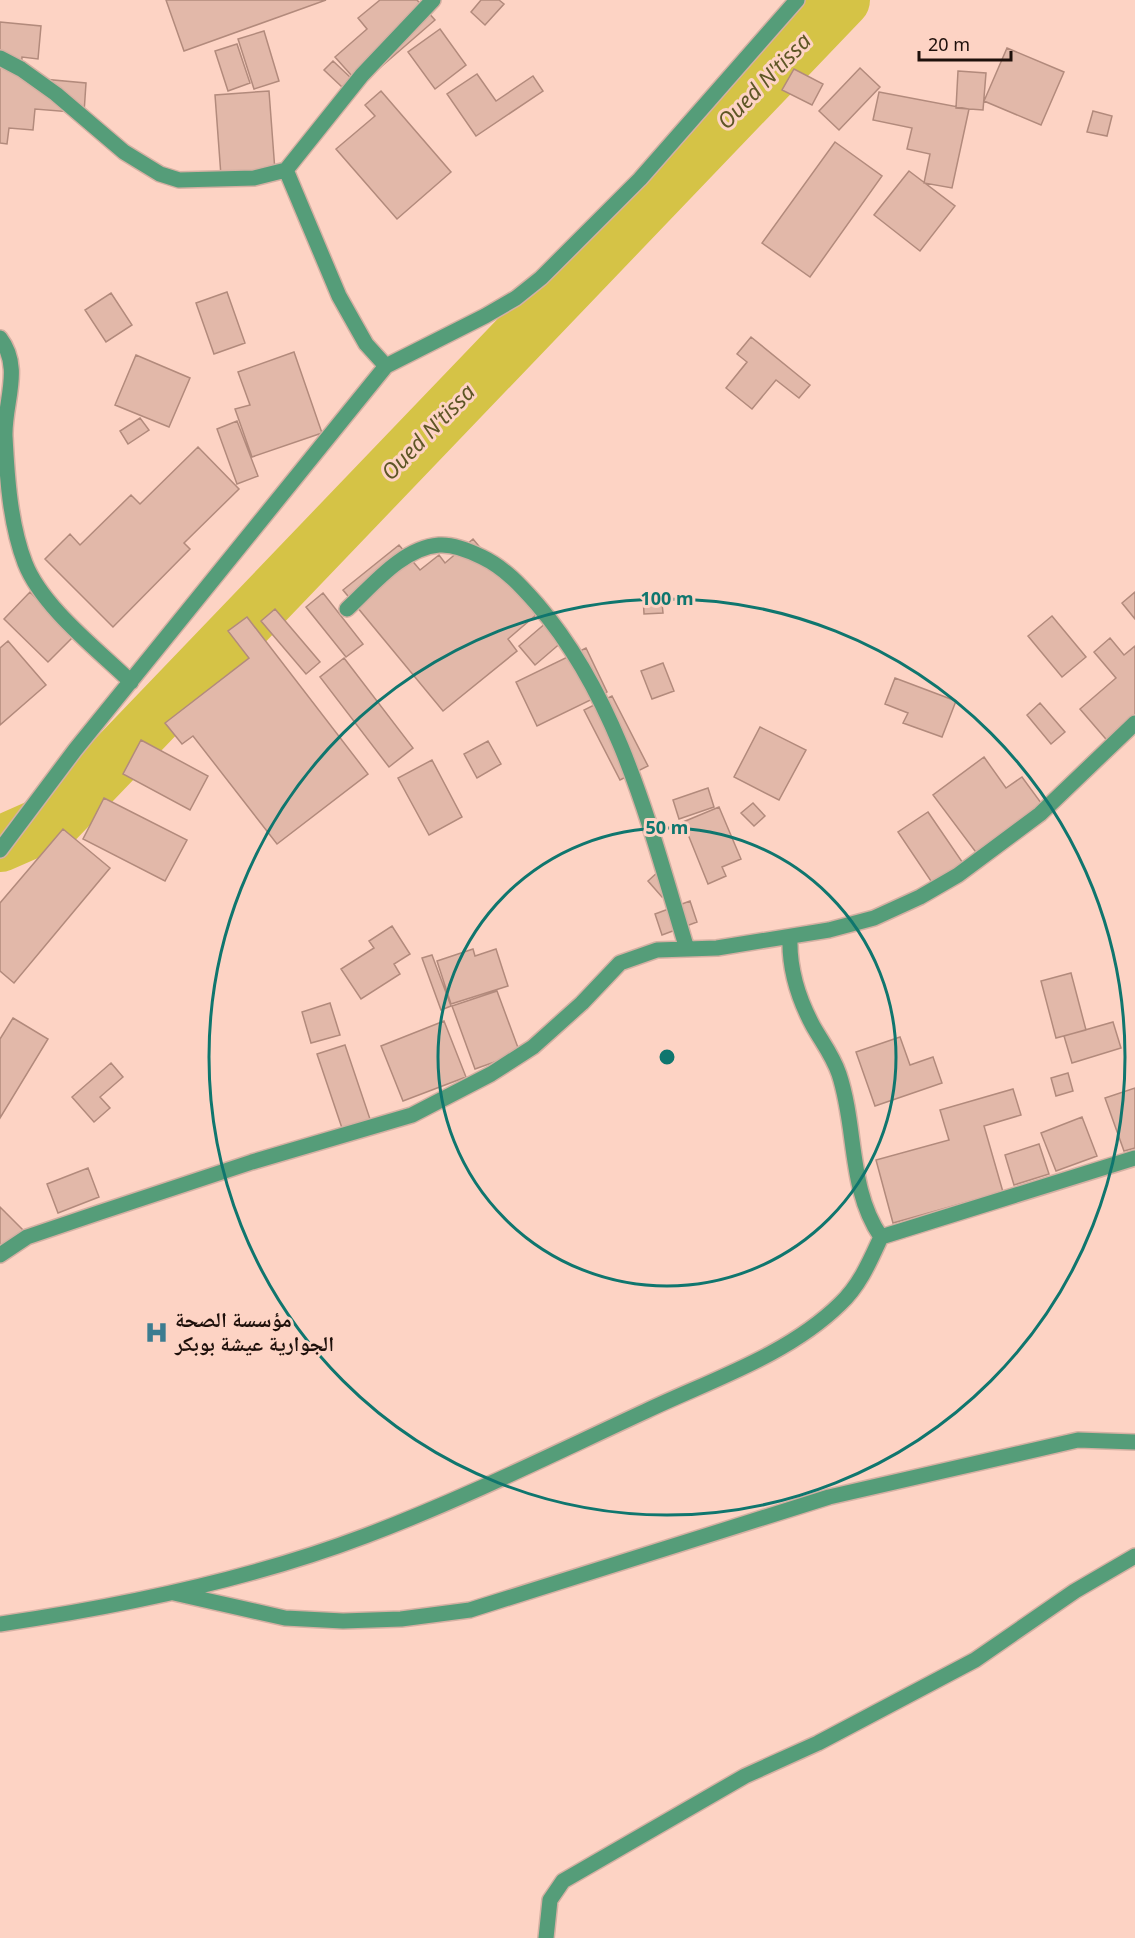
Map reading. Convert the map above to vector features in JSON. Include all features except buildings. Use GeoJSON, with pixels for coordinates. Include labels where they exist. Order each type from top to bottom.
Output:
{"type":"FeatureCollection","features":[{"type":"Feature","properties":{"kind":"street"},"geometry":{"type":"LineString","coordinates":[[0,58],[21,69],[56,94],[124,152],[160,174],[179,180],[254,178],[286,170],[362,75],[433,0]]}},
{"type":"Feature","properties":{"kind":"street"},"geometry":{"type":"LineString","coordinates":[[0,850],[131,682],[386,366],[485,316],[516,298],[541,278],[640,179],[797,0]]}},
{"type":"Feature","properties":{"kind":"street"},"geometry":{"type":"LineString","coordinates":[[286,170],[339,296],[366,345],[386,366]]}},
{"type":"Feature","properties":{"kind":"street"},"geometry":{"type":"LineString","coordinates":[[0,338],[10,354],[5,436],[12,510],[25,563],[36,586],[68,621],[131,682]]}},
{"type":"Feature","properties":{"kind":"street"},"geometry":{"type":"LineString","coordinates":[[347,609],[411,553],[439,545],[467,550],[497,564],[521,586],[550,619],[583,670],[612,729],[640,796],[687,949]]}},
{"type":"Feature","properties":{"kind":"street"},"geometry":{"type":"LineString","coordinates":[[0,1255],[27,1237],[88,1216],[252,1162],[412,1115],[490,1074],[533,1047],[582,1003],[620,963],[657,950],[717,948],[790,938],[874,918],[920,897],[958,875],[1040,814],[1135,723]]}},
{"type":"Feature","properties":{"kind":"street"},"geometry":{"type":"LineString","coordinates":[[790,938],[792,973],[800,997],[840,1077],[860,1192],[870,1220],[881,1237]]}},
{"type":"Feature","properties":{"kind":"street"},"geometry":{"type":"LineString","coordinates":[[0,1624],[168,1592],[261,1571],[365,1536],[466,1494],[764,1355],[801,1335],[842,1302],[861,1279],[881,1237],[1135,1158]]}},
{"type":"Feature","properties":{"kind":"street"},"geometry":{"type":"LineString","coordinates":[[168,1592],[285,1618],[400,1619],[470,1610],[829,1497],[1077,1440],[1135,1442]]}},
{"type":"Feature","properties":{"kind":"street"},"geometry":{"type":"LineString","coordinates":[[546,1938],[550,1899],[563,1881],[745,1776],[818,1743],[975,1660],[1075,1591],[1135,1556]]}},
{"type":"Feature","properties":{"kind":"waterway","name":"Oued N'tissa"},"geometry":{"type":"LineString","coordinates":[[0,844],[57,819],[842,0]]}},
{"type":"Feature","properties":{"kind":"place","name":"مؤسسة الصحة الجوارية عيشة بوبكر"},"geometry":{"type":"Point","coordinates":[157,1332]}}]}
